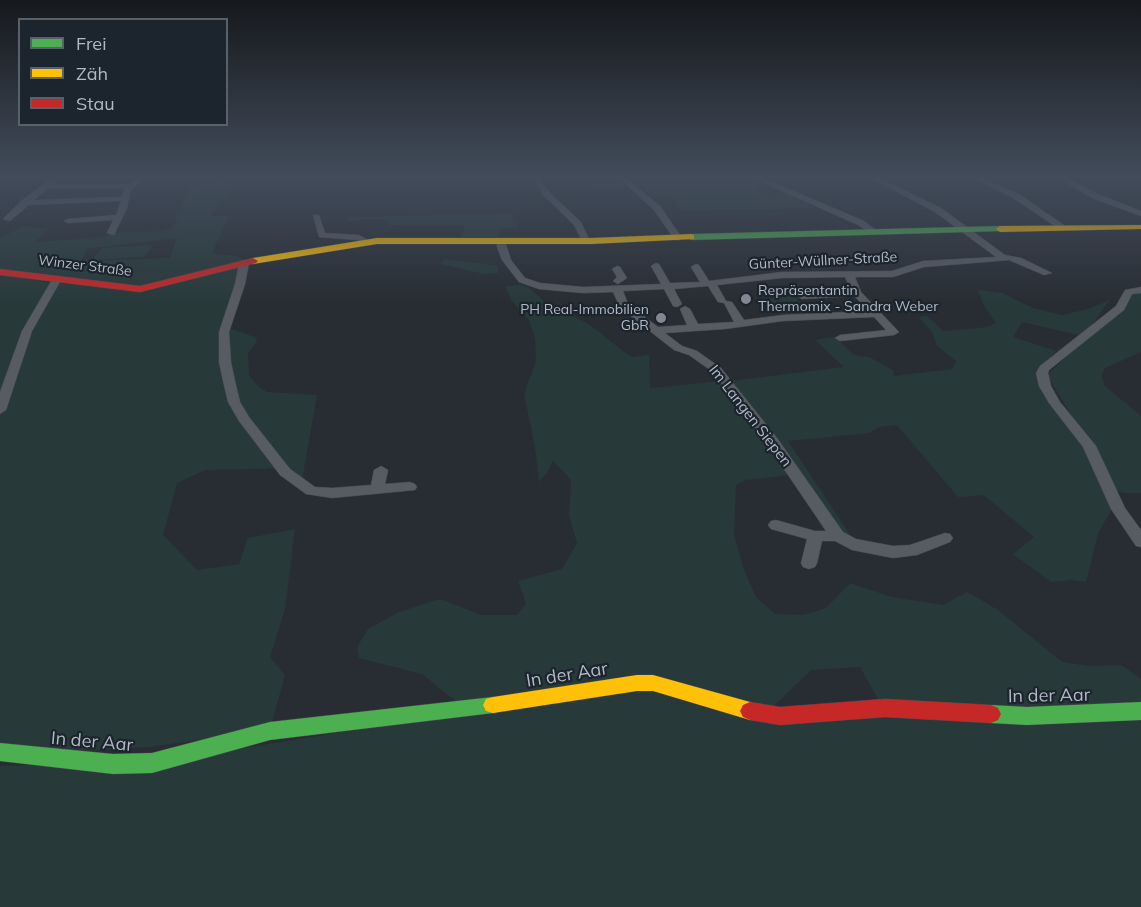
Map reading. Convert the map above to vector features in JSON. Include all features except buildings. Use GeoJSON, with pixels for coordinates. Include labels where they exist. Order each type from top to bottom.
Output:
{"type":"FeatureCollection","features":[{"type":"Feature","properties":{"kind":"street"},"geometry":{"type":"LineString","coordinates":[[68,221],[76,220]]}},
{"type":"Feature","properties":{"kind":"street"},"geometry":{"type":"LineString","coordinates":[[111,233],[117,220]]}},
{"type":"Feature","properties":{"kind":"street"},"geometry":{"type":"LineString","coordinates":[[317,220],[320,234],[324,236],[359,238],[368,242]]}},
{"type":"Feature","properties":{"kind":"street"},"geometry":{"type":"LineString","coordinates":[[574,220],[586,241]]}},
{"type":"Feature","properties":{"kind":"street"},"geometry":{"type":"LineString","coordinates":[[666,220],[678,238]]}},
{"type":"Feature","properties":{"kind":"street"},"geometry":{"type":"LineString","coordinates":[[850,220],[873,231]]}},
{"type":"Feature","properties":{"kind":"street","name":"Günter-Wüllner-Straße"},"geometry":{"type":"LineString","coordinates":[[954,220],[1006,257],[1047,273]]}},
{"type":"Feature","properties":{"kind":"street"},"geometry":{"type":"LineString","coordinates":[[1052,220],[1064,228]]}},
{"type":"Feature","properties":{"kind":"street","name":"Winzer Straße"},"geometry":{"type":"LineString","coordinates":[[0,272],[140,289],[239,264],[368,242],[586,241],[873,231],[1141,227]]}},
{"type":"Feature","properties":{"kind":"street","name":"Günter-Wüllner-Straße"},"geometry":{"type":"LineString","coordinates":[[501,240],[501,247],[507,260],[519,278],[526,282],[564,289],[618,285],[667,287],[782,275],[893,274],[923,264],[999,261],[1006,257]]}},
{"type":"Feature","properties":{"kind":"street"},"geometry":{"type":"LineString","coordinates":[[239,264],[240,284],[224,332],[225,362],[234,402],[277,462],[297,483],[320,493],[410,487]]}},
{"type":"Feature","properties":{"kind":"street"},"geometry":{"type":"LineString","coordinates":[[656,266],[694,328]]}},
{"type":"Feature","properties":{"kind":"street"},"geometry":{"type":"LineString","coordinates":[[696,267],[740,322]]}},
{"type":"Feature","properties":{"kind":"street"},"geometry":{"type":"LineString","coordinates":[[617,269],[622,278],[618,285]]}},
{"type":"Feature","properties":{"kind":"street"},"geometry":{"type":"LineString","coordinates":[[840,338],[894,332],[857,293],[848,273]]}},
{"type":"Feature","properties":{"kind":"street"},"geometry":{"type":"LineString","coordinates":[[0,410],[27,330],[56,280]]}},
{"type":"Feature","properties":{"kind":"street","name":"Im Langen Siepen"},"geometry":{"type":"LineString","coordinates":[[618,285],[631,311],[678,348],[693,353],[717,370],[772,441],[838,536]]}},
{"type":"Feature","properties":{"kind":"street"},"geometry":{"type":"LineString","coordinates":[[1141,290],[1128,292],[1120,308],[1044,368],[1042,373],[1055,403],[1089,446],[1118,509],[1141,542]]}},
{"type":"Feature","properties":{"kind":"street"},"geometry":{"type":"LineString","coordinates":[[802,296],[857,293]]}},
{"type":"Feature","properties":{"kind":"street"},"geometry":{"type":"LineString","coordinates":[[658,330],[740,322],[878,314]]}},
{"type":"Feature","properties":{"kind":"street"},"geometry":{"type":"LineString","coordinates":[[377,489],[381,470]]}},
{"type":"Feature","properties":{"kind":"street"},"geometry":{"type":"LineString","coordinates":[[809,563],[810,534],[819,509]]}},
{"type":"Feature","properties":{"kind":"street"},"geometry":{"type":"LineString","coordinates":[[776,525],[810,534],[838,536],[852,544],[893,552],[911,551],[945,538]]}},
{"type":"Feature","properties":{"kind":"street","name":"In der Aar"},"geometry":{"type":"LineString","coordinates":[[0,752],[113,764],[152,763],[270,731],[456,711],[637,683],[653,683],[756,713],[780,716],[885,708],[1027,716],[1141,711]]}},
{"type":"Feature","properties":{"kind":"shaded area"},"geometry":{"type":"Polygon","coordinates":[[[176,220],[227,220],[212,253],[241,257],[242,261],[137,288],[0,269],[0,238],[21,227],[50,228],[35,242],[105,237],[111,233],[163,231],[173,227],[176,220]],[[177,238],[87,249],[81,261],[170,258],[177,238]]]}},
{"type":"Feature","properties":{"kind":"shaded area"},"geometry":{"type":"Polygon","coordinates":[[[385,220],[518,222],[517,228],[500,229],[499,237],[461,237],[465,226],[388,225],[389,221],[385,220]]]}},
{"type":"Feature","properties":{"kind":"shaded area"},"geometry":{"type":"Polygon","coordinates":[[[153,245],[144,257],[92,260],[102,248],[153,245]]]}},
{"type":"Feature","properties":{"kind":"shaded area"},"geometry":{"type":"Polygon","coordinates":[[[444,259],[498,266],[498,273],[484,274],[440,263],[444,259]]]}},
{"type":"Feature","properties":{"kind":"shaded area"},"geometry":{"type":"Polygon","coordinates":[[[241,264],[228,328],[255,337],[257,342],[248,353],[249,376],[267,392],[317,395],[302,480],[287,468],[205,470],[177,483],[163,535],[197,570],[239,564],[248,538],[295,529],[285,609],[270,657],[285,675],[270,729],[150,747],[0,756],[0,274],[46,282],[139,290],[241,264]]]}},
{"type":"Feature","properties":{"kind":"shaded area"},"geometry":{"type":"Polygon","coordinates":[[[519,285],[529,288],[545,302],[587,323],[631,357],[649,355],[650,388],[723,381],[790,475],[746,480],[736,485],[734,535],[744,570],[756,597],[775,614],[804,615],[826,608],[850,583],[892,597],[943,605],[967,592],[998,610],[1062,662],[1089,666],[1121,665],[1141,679],[1141,706],[1023,714],[878,699],[860,667],[811,670],[772,708],[637,677],[459,704],[422,674],[359,658],[357,647],[368,629],[399,612],[440,599],[482,615],[517,615],[526,604],[518,581],[562,569],[577,543],[569,515],[571,480],[553,461],[539,482],[535,447],[524,394],[536,362],[535,339],[529,320],[512,301],[505,286],[519,285]]]}},
{"type":"Feature","properties":{"kind":"shaded area"},"geometry":{"type":"Polygon","coordinates":[[[1141,289],[1141,352],[1105,368],[1101,376],[1105,386],[1141,416],[1141,493],[1124,493],[1116,490],[1047,375],[1084,340],[1123,297],[1141,289]]]}},
{"type":"Feature","properties":{"kind":"shaded area"},"geometry":{"type":"Polygon","coordinates":[[[978,290],[1002,293],[1033,308],[1062,315],[1088,309],[1110,300],[1083,336],[1022,322],[1013,337],[1056,351],[1036,372],[1082,445],[1112,509],[1098,533],[1086,582],[1072,580],[1051,582],[1013,554],[1034,537],[984,495],[958,497],[897,425],[879,427],[869,433],[788,441],[855,542],[845,536],[730,381],[844,367],[815,340],[835,337],[854,355],[869,357],[893,370],[894,376],[952,369],[956,361],[937,346],[932,332],[918,317],[927,316],[943,331],[987,327],[996,323],[984,306],[978,290]]]}},
{"type":"Feature","properties":{"kind":"shaded area"},"geometry":{"type":"Polygon","coordinates":[[[794,295],[808,314],[781,316],[770,299],[794,295]]]}},
{"type":"Feature","properties":{"kind":"shaded area"},"geometry":{"type":"Polygon","coordinates":[[[637,684],[768,721],[876,710],[1141,719],[1141,907],[0,907],[0,766],[164,761],[637,684]]]}},
{"type":"Feature","properties":{"kind":"traffic: fast"},"geometry":{"type":"LineString","coordinates":[[691,237],[1000,229]]}},
{"type":"Feature","properties":{"kind":"traffic: fast"},"geometry":{"type":"LineString","coordinates":[[0,752],[113,764],[152,763],[270,731],[493,705]]}},
{"type":"Feature","properties":{"kind":"traffic: fast"},"geometry":{"type":"LineString","coordinates":[[991,714],[1027,716],[1141,711]]}},
{"type":"Feature","properties":{"kind":"traffic: slow"},"geometry":{"type":"LineString","coordinates":[[1000,229],[1141,227]]}},
{"type":"Feature","properties":{"kind":"traffic: slow"},"geometry":{"type":"LineString","coordinates":[[253,261],[377,241],[591,241],[691,237]]}},
{"type":"Feature","properties":{"kind":"traffic: slow"},"geometry":{"type":"LineString","coordinates":[[493,705],[637,683],[653,683],[750,711]]}},
{"type":"Feature","properties":{"kind":"traffic: jam"},"geometry":{"type":"LineString","coordinates":[[0,272],[140,289],[253,261]]}},
{"type":"Feature","properties":{"kind":"traffic: jam"},"geometry":{"type":"LineString","coordinates":[[750,711],[780,716],[885,708],[991,714]]}},
{"type":"Feature","properties":{"kind":"place","name":"Repräsentantin Thermomix - Sandra Weber"},"geometry":{"type":"Point","coordinates":[746,299]}},
{"type":"Feature","properties":{"kind":"place","name":"PH Real-Immobilien GbR"},"geometry":{"type":"Point","coordinates":[661,318]}}]}
